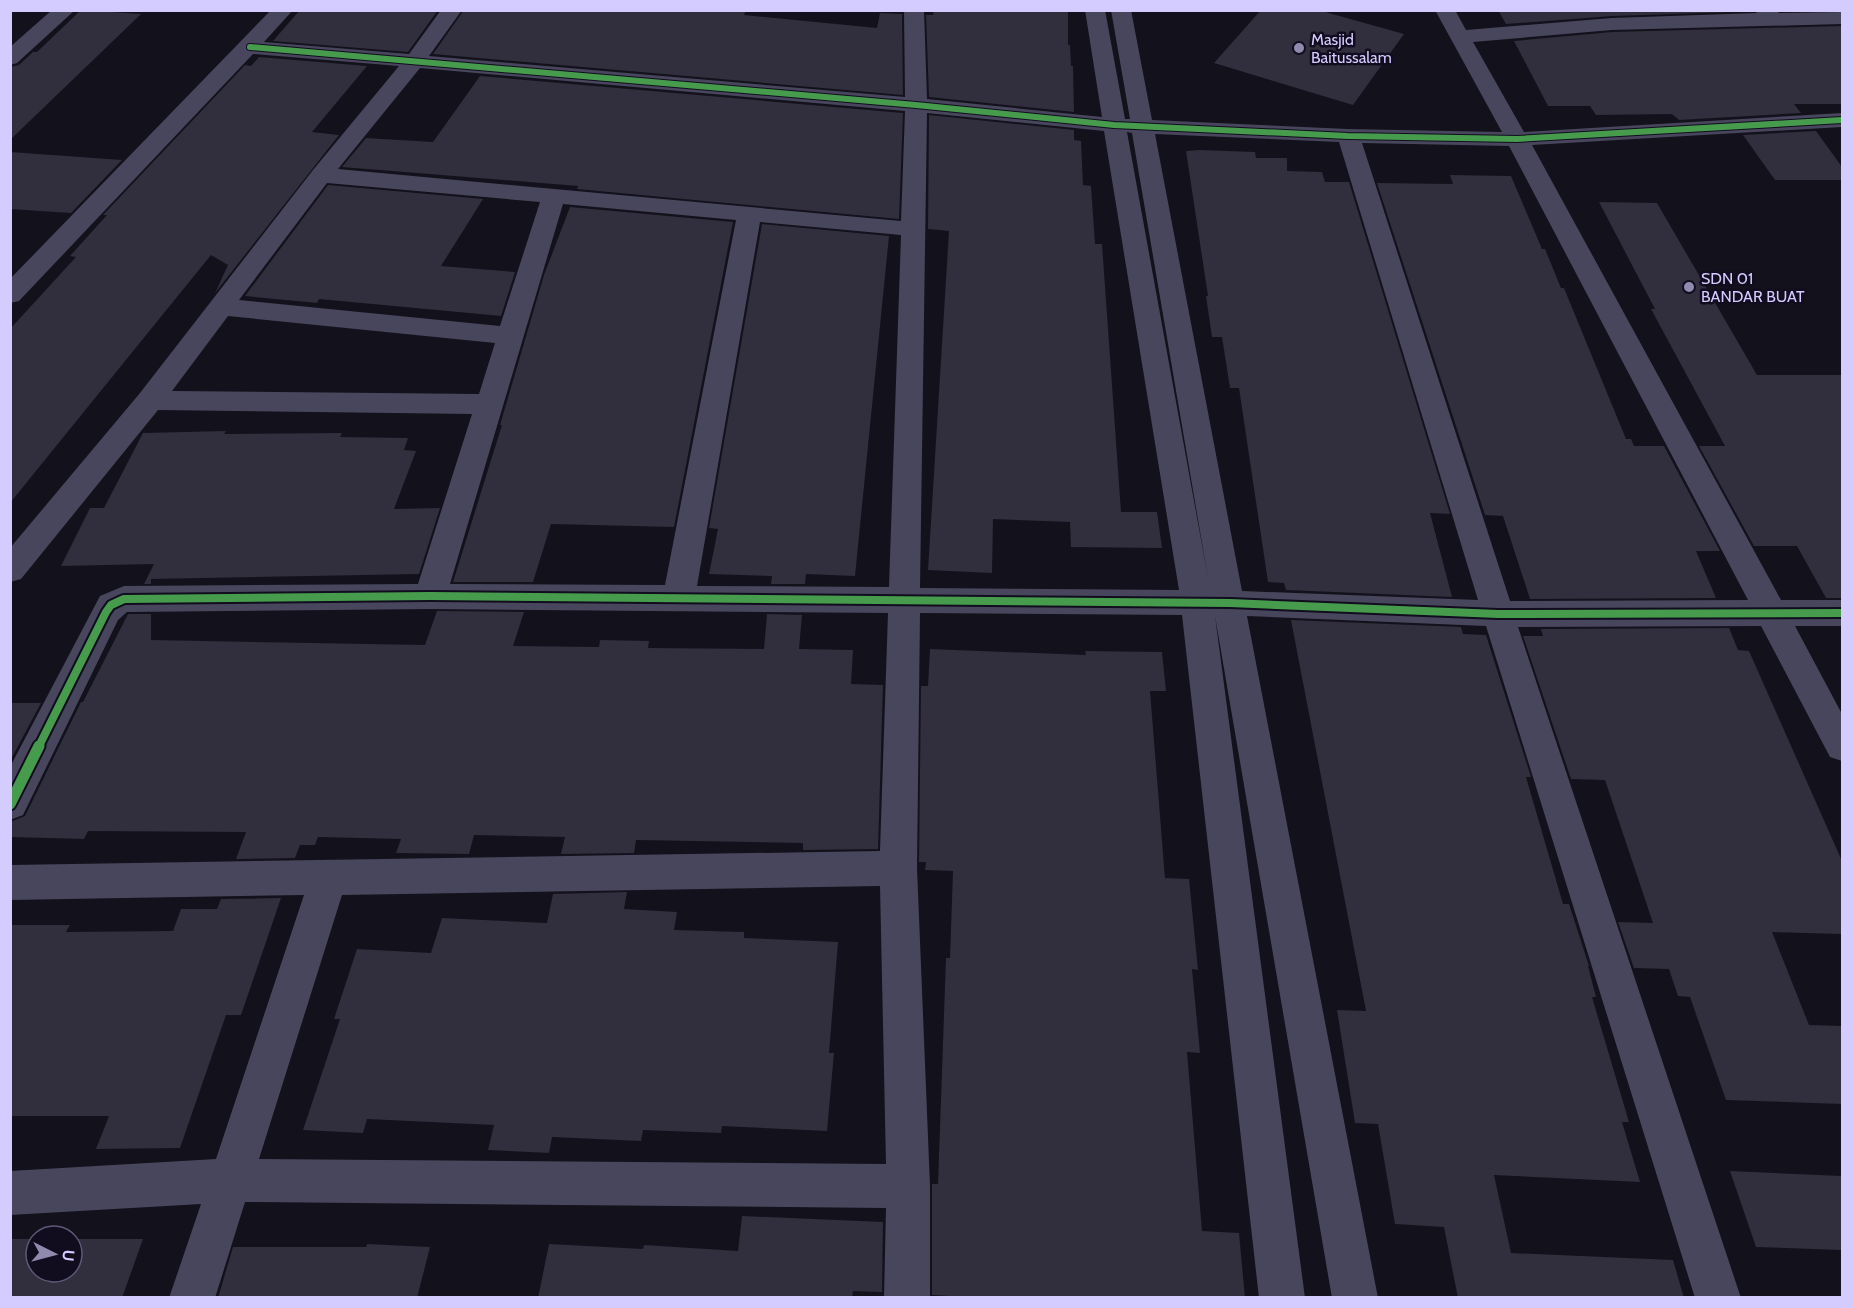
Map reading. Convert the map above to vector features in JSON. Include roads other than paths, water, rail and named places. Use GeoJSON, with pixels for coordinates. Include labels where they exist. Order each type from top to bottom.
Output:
{"type":"FeatureCollection","features":[{"type":"Feature","properties":{"kind":"street"},"geometry":{"type":"LineString","coordinates":[[10,59],[65,10]]}},
{"type":"Feature","properties":{"kind":"street"},"geometry":{"type":"LineString","coordinates":[[10,295],[283,10]]}},
{"type":"Feature","properties":{"kind":"street"},"geometry":{"type":"LineString","coordinates":[[10,570],[150,400],[321,175],[416,60],[452,10]]}},
{"type":"Feature","properties":{"kind":"street"},"geometry":{"type":"LineString","coordinates":[[907,1298],[908,1186],[898,868],[916,105],[914,10]]}},
{"type":"Feature","properties":{"kind":"street"},"geometry":{"type":"LineString","coordinates":[[1095,10],[1128,125],[1230,603],[1355,1298]]}},
{"type":"Feature","properties":{"kind":"street"},"geometry":{"type":"LineString","coordinates":[[1121,10],[1128,125],[1197,603],[1282,1298]]}},
{"type":"Feature","properties":{"kind":"street"},"geometry":{"type":"LineString","coordinates":[[1444,10],[1517,139],[1842,746]]}},
{"type":"Feature","properties":{"kind":"street"},"geometry":{"type":"LineString","coordinates":[[1460,36],[1498,35],[1608,17],[1769,15],[1842,18]]}},
{"type":"Feature","properties":{"kind":"street"},"geometry":{"type":"LineString","coordinates":[[250,47],[1128,125],[1348,136],[1517,139],[1841,122]]}},
{"type":"Feature","properties":{"kind":"street"},"geometry":{"type":"LineString","coordinates":[[1348,136],[1498,614],[1718,1298]]}},
{"type":"Feature","properties":{"kind":"street"},"geometry":{"type":"LineString","coordinates":[[321,175],[912,229]]}},
{"type":"Feature","properties":{"kind":"street"},"geometry":{"type":"LineString","coordinates":[[430,596],[554,196]]}},
{"type":"Feature","properties":{"kind":"street"},"geometry":{"type":"LineString","coordinates":[[679,598],[749,214]]}},
{"type":"Feature","properties":{"kind":"street"},"geometry":{"type":"LineString","coordinates":[[222,307],[512,336]]}},
{"type":"Feature","properties":{"kind":"street"},"geometry":{"type":"LineString","coordinates":[[150,400],[490,404]]}},
{"type":"Feature","properties":{"kind":"street"},"geometry":{"type":"LineString","coordinates":[[10,804],[106,612],[117,601],[124,599],[430,596],[679,598],[1230,603],[1498,614],[1842,613]]}},
{"type":"Feature","properties":{"kind":"street"},"geometry":{"type":"LineString","coordinates":[[10,883],[898,868]]}},
{"type":"Feature","properties":{"kind":"street"},"geometry":{"type":"LineString","coordinates":[[192,1298],[328,879]]}},
{"type":"Feature","properties":{"kind":"street"},"geometry":{"type":"LineString","coordinates":[[10,1193],[231,1180],[908,1186]]}},
{"type":"Feature","properties":{"kind":"place","name":"Masjid Baitussalam"},"geometry":{"type":"Point","coordinates":[1299,48]}},
{"type":"Feature","properties":{"kind":"place","name":"SDN 01 BANDAR BUAT"},"geometry":{"type":"Point","coordinates":[1689,287]}}]}
